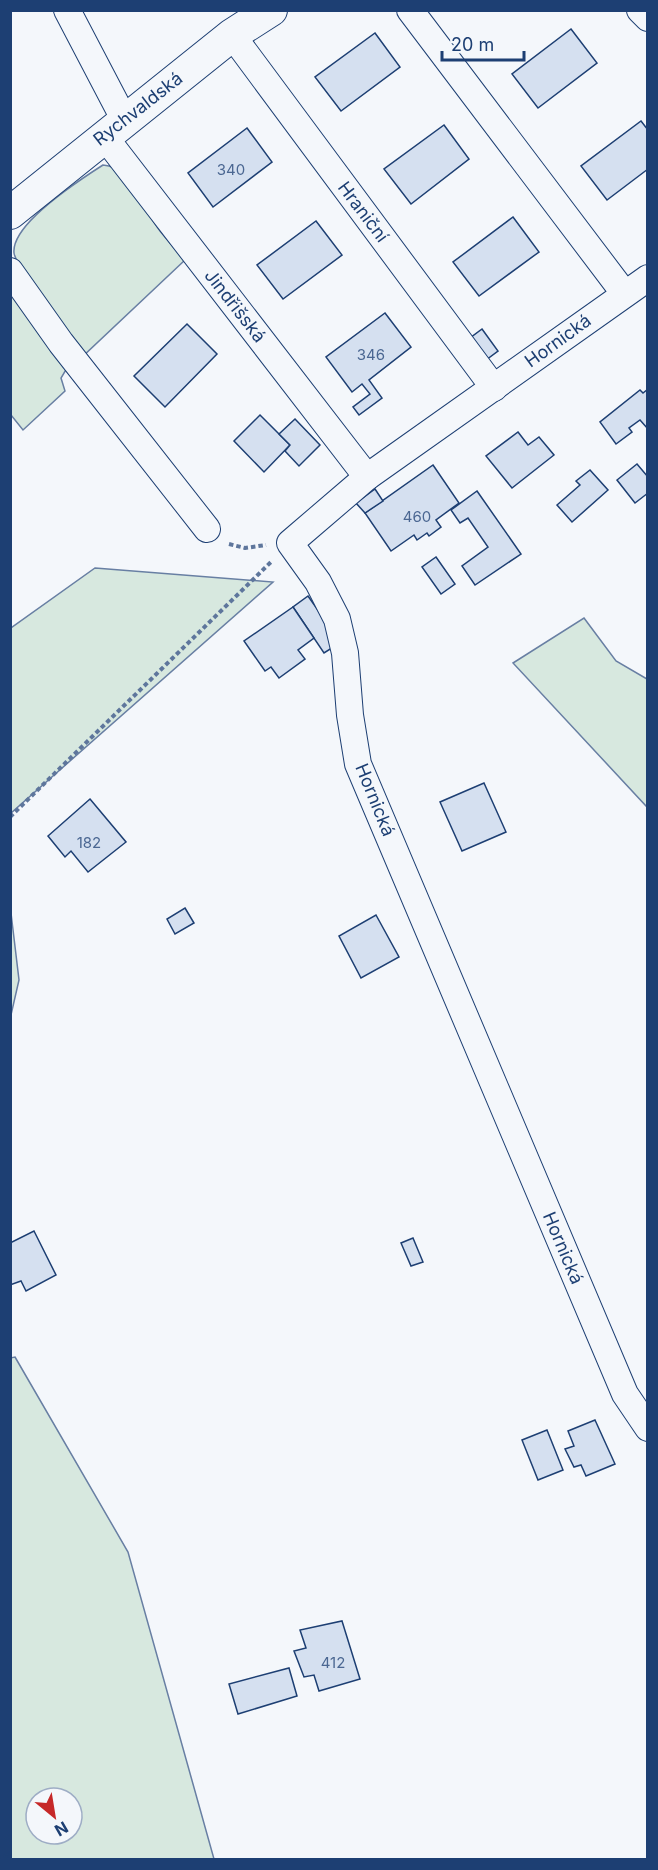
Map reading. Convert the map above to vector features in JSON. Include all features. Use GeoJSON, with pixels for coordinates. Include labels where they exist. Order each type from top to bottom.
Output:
{"type":"FeatureCollection","features":[{"type":"Feature","properties":{"kind":"street","name":"Jindřišská"},"geometry":{"type":"LineString","coordinates":[[67,10],[114,127],[367,477]]}},
{"type":"Feature","properties":{"kind":"street","name":"Rychvaldská"},"geometry":{"type":"LineString","coordinates":[[10,213],[114,127],[232,35],[271,10]]}},
{"type":"Feature","properties":{"kind":"street"},"geometry":{"type":"LineString","coordinates":[[410,10],[624,293]]}},
{"type":"Feature","properties":{"kind":"street"},"geometry":{"type":"LineString","coordinates":[[640,10],[648,18]]}},
{"type":"Feature","properties":{"kind":"street","name":"Hraniční"},"geometry":{"type":"LineString","coordinates":[[232,35],[494,388]]}},
{"type":"Feature","properties":{"kind":"street"},"geometry":{"type":"LineString","coordinates":[[10,271],[61,343],[207,530]]}},
{"type":"Feature","properties":{"kind":"street","name":"Hornická"},"geometry":{"type":"LineString","coordinates":[[648,279],[624,293],[367,477],[290,543],[318,582],[338,619],[345,653],[350,715],[358,764],[625,1394],[648,1428]]}},
{"type":"Feature","properties":{"kind":"path"},"geometry":{"type":"LineString","coordinates":[[207,530],[221,542],[245,548],[290,543]]}},
{"type":"Feature","properties":{"kind":"path"},"geometry":{"type":"LineString","coordinates":[[10,817],[290,543]]}},
{"type":"Feature","properties":{"kind":"shaded area"},"geometry":{"type":"Polygon","coordinates":[[[103,165],[112,167],[129,181],[154,223],[185,260],[82,357],[33,288],[14,253],[16,241],[35,216],[64,191],[103,165]]]}},
{"type":"Feature","properties":{"kind":"shaded area"},"geometry":{"type":"Polygon","coordinates":[[[10,293],[67,368],[61,378],[65,391],[23,430],[11,415],[10,293]]]}},
{"type":"Feature","properties":{"kind":"shaded area"},"geometry":{"type":"Polygon","coordinates":[[[95,568],[273,582],[11,813],[11,628],[95,568]]]}},
{"type":"Feature","properties":{"kind":"shaded area"},"geometry":{"type":"Polygon","coordinates":[[[584,618],[616,661],[647,679],[647,807],[513,663],[584,618]]]}},
{"type":"Feature","properties":{"kind":"shaded area"},"geometry":{"type":"Polygon","coordinates":[[[11,913],[19,980],[10,1015],[11,913]]]}},
{"type":"Feature","properties":{"kind":"shaded area"},"geometry":{"type":"Polygon","coordinates":[[[15,1357],[128,1552],[214,1859],[11,1859],[10,1358],[15,1357]]]}},
{"type":"Feature","properties":{"kind":"building"},"geometry":{"type":"Polygon","coordinates":[[[571,29],[597,63],[538,108],[512,74],[571,29]]]}},
{"type":"Feature","properties":{"kind":"building"},"geometry":{"type":"Polygon","coordinates":[[[375,33],[400,67],[341,111],[315,77],[375,33]]]}},
{"type":"Feature","properties":{"kind":"building"},"geometry":{"type":"Polygon","coordinates":[[[641,121],[648,130],[648,169],[607,200],[581,166],[641,121]]]}},
{"type":"Feature","properties":{"kind":"building"},"geometry":{"type":"Polygon","coordinates":[[[444,125],[469,159],[411,204],[384,169],[444,125]]]}},
{"type":"Feature","properties":{"kind":"building"},"geometry":{"type":"Polygon","coordinates":[[[247,128],[272,162],[213,207],[188,173],[247,128]]]}},
{"type":"Feature","properties":{"kind":"building"},"geometry":{"type":"Polygon","coordinates":[[[513,217],[539,252],[479,296],[453,262],[513,217]]]}},
{"type":"Feature","properties":{"kind":"building"},"geometry":{"type":"Polygon","coordinates":[[[316,221],[342,255],[283,299],[257,265],[316,221]]]}},
{"type":"Feature","properties":{"kind":"building"},"geometry":{"type":"Polygon","coordinates":[[[385,313],[411,347],[369,380],[382,398],[359,415],[353,407],[370,394],[362,384],[352,392],[326,357],[385,313]]]}},
{"type":"Feature","properties":{"kind":"building"},"geometry":{"type":"Polygon","coordinates":[[[187,324],[217,354],[165,407],[134,376],[187,324]]]}},
{"type":"Feature","properties":{"kind":"building"},"geometry":{"type":"Polygon","coordinates":[[[482,329],[498,351],[486,360],[470,338],[482,329]]]}},
{"type":"Feature","properties":{"kind":"building"},"geometry":{"type":"Polygon","coordinates":[[[648,389],[648,429],[640,420],[629,428],[632,432],[616,444],[600,422],[640,390],[643,393],[648,389]]]}},
{"type":"Feature","properties":{"kind":"building"},"geometry":{"type":"Polygon","coordinates":[[[260,415],[290,445],[264,472],[234,441],[260,415]]]}},
{"type":"Feature","properties":{"kind":"building"},"geometry":{"type":"Polygon","coordinates":[[[295,419],[320,445],[299,466],[285,451],[290,445],[279,434],[295,419]]]}},
{"type":"Feature","properties":{"kind":"building"},"geometry":{"type":"Polygon","coordinates":[[[518,432],[528,445],[539,437],[554,455],[512,488],[486,456],[518,432]]]}},
{"type":"Feature","properties":{"kind":"building"},"geometry":{"type":"Polygon","coordinates":[[[637,464],[648,477],[648,493],[635,503],[617,480],[637,464]]]}},
{"type":"Feature","properties":{"kind":"building"},"geometry":{"type":"Polygon","coordinates":[[[433,465],[459,503],[436,520],[441,527],[429,536],[427,533],[417,540],[414,535],[391,551],[365,513],[433,465]]]}},
{"type":"Feature","properties":{"kind":"building"},"geometry":{"type":"Polygon","coordinates":[[[590,470],[608,490],[572,522],[557,505],[580,485],[576,481],[590,470]]]}},
{"type":"Feature","properties":{"kind":"building"},"geometry":{"type":"Polygon","coordinates":[[[375,489],[383,501],[365,513],[356,503],[375,489]]]}},
{"type":"Feature","properties":{"kind":"building"},"geometry":{"type":"Polygon","coordinates":[[[477,491],[521,554],[475,585],[462,566],[488,547],[468,518],[460,523],[451,510],[477,491]]]}},
{"type":"Feature","properties":{"kind":"building"},"geometry":{"type":"Polygon","coordinates":[[[436,557],[455,584],[441,594],[422,567],[436,557]]]}},
{"type":"Feature","properties":{"kind":"building"},"geometry":{"type":"Polygon","coordinates":[[[308,596],[334,633],[335,646],[324,653],[293,607],[308,596]]]}},
{"type":"Feature","properties":{"kind":"building"},"geometry":{"type":"Polygon","coordinates":[[[293,607],[314,638],[298,650],[305,659],[279,678],[271,667],[265,671],[244,641],[293,607]]]}},
{"type":"Feature","properties":{"kind":"building"},"geometry":{"type":"Polygon","coordinates":[[[484,783],[506,832],[462,851],[440,802],[484,783]]]}},
{"type":"Feature","properties":{"kind":"building"},"geometry":{"type":"Polygon","coordinates":[[[90,799],[126,842],[88,872],[71,851],[65,857],[48,836],[90,799]]]}},
{"type":"Feature","properties":{"kind":"building"},"geometry":{"type":"Polygon","coordinates":[[[185,908],[194,923],[175,934],[167,919],[185,908]]]}},
{"type":"Feature","properties":{"kind":"building"},"geometry":{"type":"Polygon","coordinates":[[[376,915],[399,957],[361,978],[339,936],[376,915]]]}},
{"type":"Feature","properties":{"kind":"building"},"geometry":{"type":"Polygon","coordinates":[[[34,1231],[56,1275],[26,1291],[21,1281],[10,1285],[10,1243],[34,1231]]]}},
{"type":"Feature","properties":{"kind":"building"},"geometry":{"type":"Polygon","coordinates":[[[413,1238],[423,1262],[411,1266],[401,1243],[413,1238]]]}},
{"type":"Feature","properties":{"kind":"building"},"geometry":{"type":"Polygon","coordinates":[[[595,1420],[615,1464],[586,1476],[581,1465],[574,1467],[565,1449],[574,1446],[568,1431],[595,1420]]]}},
{"type":"Feature","properties":{"kind":"building"},"geometry":{"type":"Polygon","coordinates":[[[547,1430],[563,1470],[538,1480],[522,1440],[547,1430]]]}},
{"type":"Feature","properties":{"kind":"building"},"geometry":{"type":"Polygon","coordinates":[[[342,1621],[360,1679],[319,1691],[314,1675],[304,1677],[294,1651],[306,1648],[300,1630],[342,1621]]]}},
{"type":"Feature","properties":{"kind":"building"},"geometry":{"type":"Polygon","coordinates":[[[289,1668],[297,1696],[238,1714],[229,1684],[289,1668]]]}}]}
